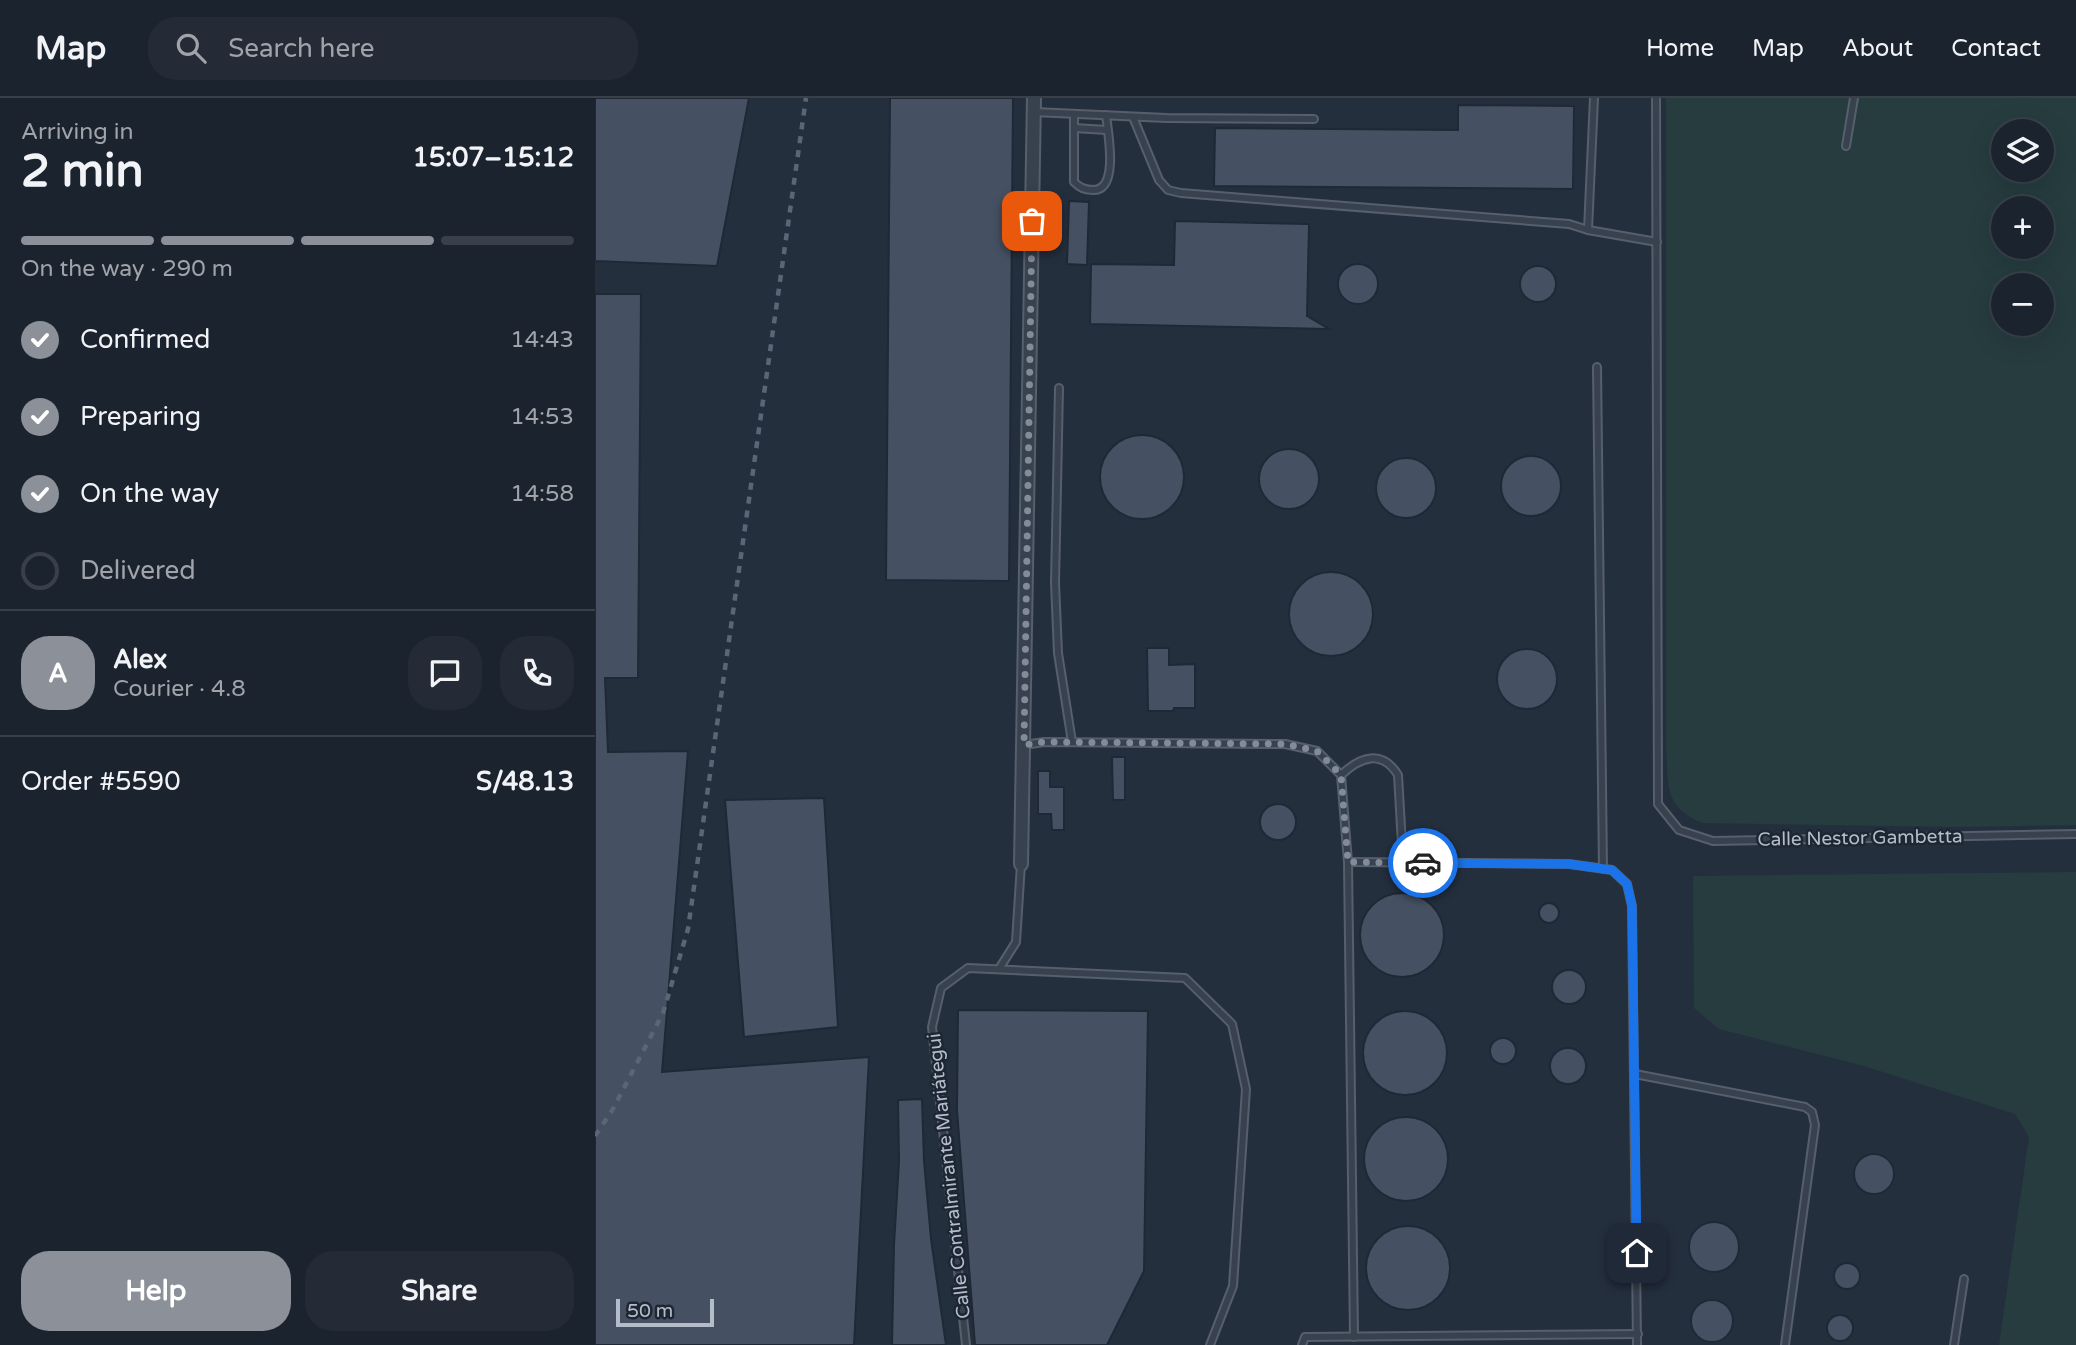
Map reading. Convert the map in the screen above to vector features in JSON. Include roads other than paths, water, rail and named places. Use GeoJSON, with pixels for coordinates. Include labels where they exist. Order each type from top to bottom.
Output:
{"type":"FeatureCollection","features":[{"type":"Feature","properties":{"kind":"street"},"geometry":{"type":"LineString","coordinates":[[1021,864],[1034,98]]}},
{"type":"Feature","properties":{"kind":"lane"},"geometry":{"type":"LineString","coordinates":[[1588,230],[1594,98]]}},
{"type":"Feature","properties":{"kind":"lane"},"geometry":{"type":"LineString","coordinates":[[1133,117],[1159,180],[1168,190],[1569,224],[1657,242],[1656,98]]}},
{"type":"Feature","properties":{"kind":"lane"},"geometry":{"type":"LineString","coordinates":[[1846,146],[1854,98]]}},
{"type":"Feature","properties":{"kind":"lane"},"geometry":{"type":"LineString","coordinates":[[1034,112],[1133,117],[1314,119]]}},
{"type":"Feature","properties":{"kind":"lane"},"geometry":{"type":"LineString","coordinates":[[1074,114],[1074,182],[1089,190],[1098,190],[1105,186],[1108,180],[1110,154],[1106,115]]}},
{"type":"Feature","properties":{"kind":"lane"},"geometry":{"type":"LineString","coordinates":[[1074,128],[1107,130]]}},
{"type":"Feature","properties":{"kind":"lane","name":"Calle Nestor Gambetta"},"geometry":{"type":"LineString","coordinates":[[1657,242],[1658,804],[1679,830],[1713,841],[2076,834]]}},
{"type":"Feature","properties":{"kind":"lane"},"geometry":{"type":"LineString","coordinates":[[1597,367],[1604,869]]}},
{"type":"Feature","properties":{"kind":"lane"},"geometry":{"type":"LineString","coordinates":[[1059,388],[1055,583],[1058,653],[1072,742]]}},
{"type":"Feature","properties":{"kind":"lane"},"geometry":{"type":"LineString","coordinates":[[1024,745],[1044,742],[1285,744],[1317,751],[1341,775],[1348,862],[1354,1337]]}},
{"type":"Feature","properties":{"kind":"lane"},"geometry":{"type":"LineString","coordinates":[[1341,775],[1354,763],[1365,759],[1379,759],[1391,765],[1398,775],[1403,862]]}},
{"type":"Feature","properties":{"kind":"lane"},"geometry":{"type":"LineString","coordinates":[[1348,862],[1569,864],[1612,870],[1627,884],[1632,906],[1637,1345]]}},
{"type":"Feature","properties":{"kind":"lane"},"geometry":{"type":"LineString","coordinates":[[999,969],[1016,942],[1021,864]]}},
{"type":"Feature","properties":{"kind":"lane","name":"Calle Contralmirante Mariátegui"},"geometry":{"type":"LineString","coordinates":[[966,1345],[932,1027],[941,988],[968,968],[1185,978],[1232,1024],[1245,1089],[1233,1286],[1210,1345]]}},
{"type":"Feature","properties":{"kind":"lane"},"geometry":{"type":"LineString","coordinates":[[1635,1074],[1805,1107],[1812,1112],[1815,1125],[1785,1345]]}},
{"type":"Feature","properties":{"kind":"lane"},"geometry":{"type":"LineString","coordinates":[[1954,1345],[1964,1279]]}},
{"type":"Feature","properties":{"kind":"lane"},"geometry":{"type":"LineString","coordinates":[[1301,1345],[1305,1337],[1638,1334]]}},
{"type":"Feature","properties":{"kind":"railway"},"geometry":{"type":"LineString","coordinates":[[595,1136],[613,1109],[663,1013],[688,929],[806,98]]}}]}
